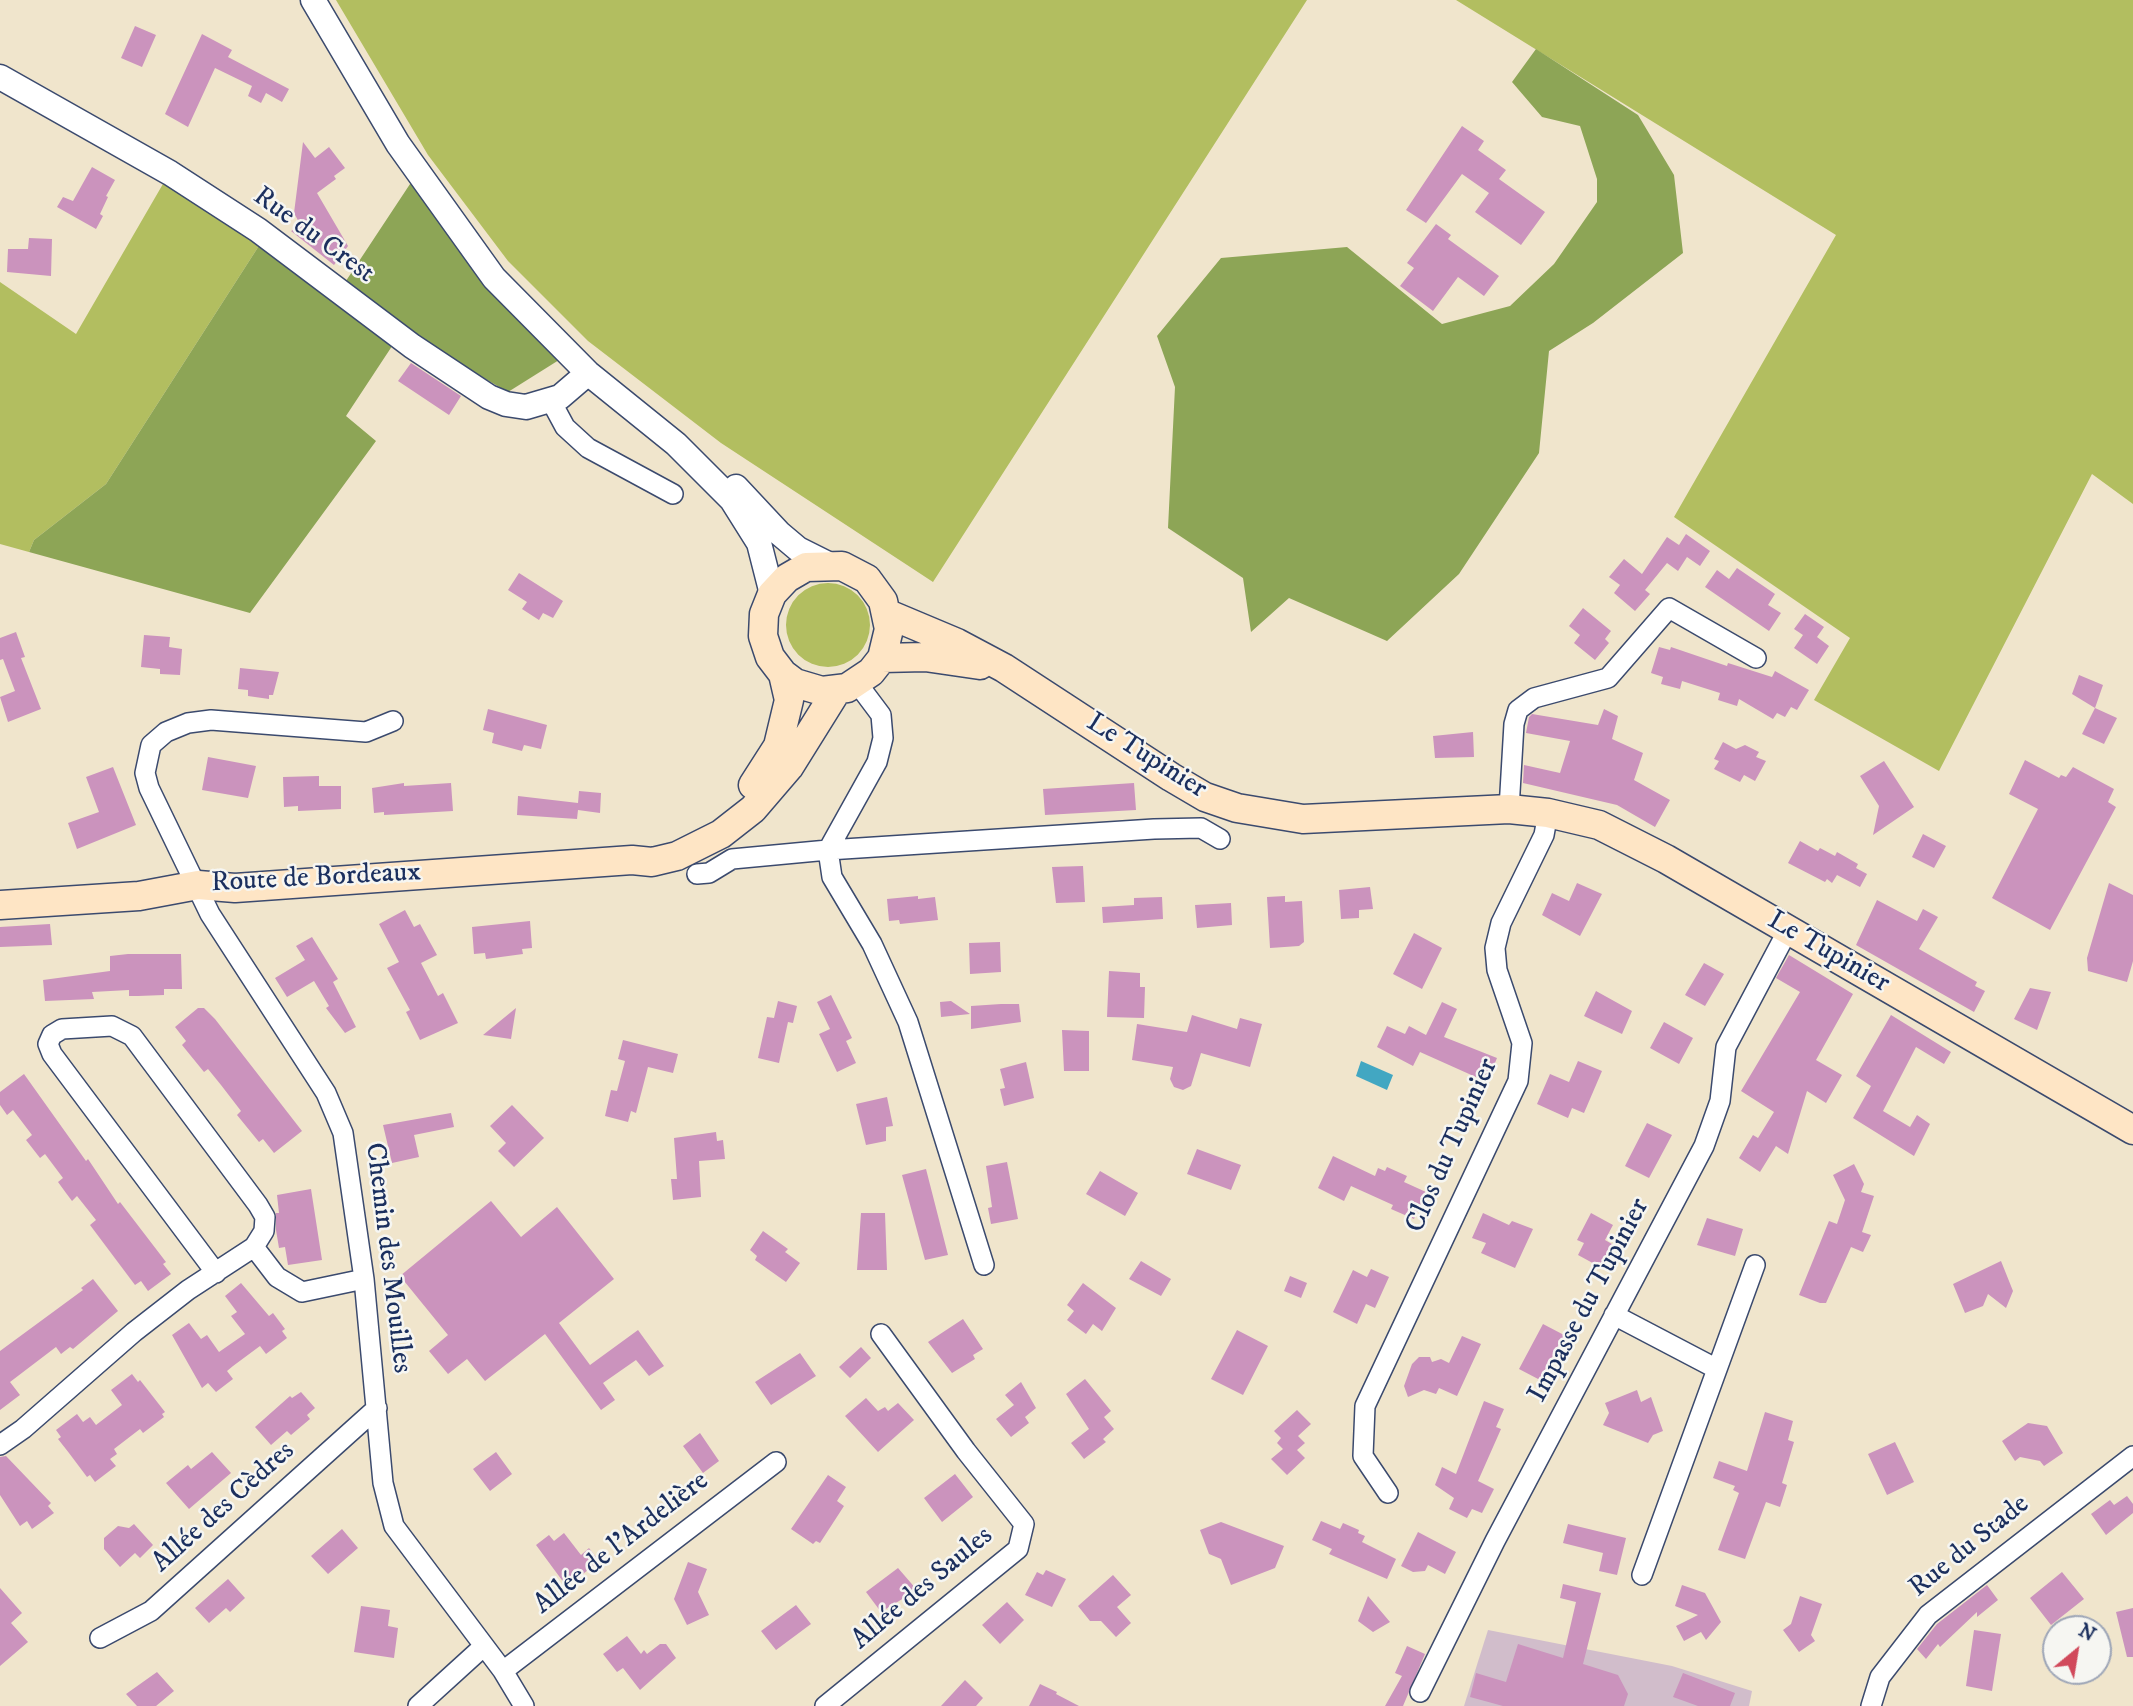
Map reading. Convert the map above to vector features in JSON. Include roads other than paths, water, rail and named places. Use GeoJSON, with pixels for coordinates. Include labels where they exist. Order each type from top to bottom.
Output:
{"type":"FeatureCollection","features":[{"type":"Feature","properties":{"kind":"main road"},"geometry":{"type":"LineString","coordinates":[[828,565],[842,566],[867,579],[876,589],[888,614],[890,629],[882,658],[847,687],[808,688],[783,674],[770,657],[763,636],[764,614],[772,594],[787,578],[806,567],[828,565]]}},
{"type":"Feature","properties":{"kind":"main road","name":"Le Tupinier"},"geometry":{"type":"LineString","coordinates":[[888,614],[957,643],[1004,668],[1171,777],[1205,797],[1237,808],[1303,819],[1509,809],[1548,813],[1599,825],[1641,845],[2133,1130]]}},
{"type":"Feature","properties":{"kind":"main road"},"geometry":{"type":"LineString","coordinates":[[882,658],[925,657],[1004,668]]}},
{"type":"Feature","properties":{"kind":"main road","name":"Route de Bordeaux"},"geometry":{"type":"LineString","coordinates":[[632,860],[695,832],[722,813],[757,781],[783,733],[789,700],[783,674]]}},
{"type":"Feature","properties":{"kind":"main road","name":"Route de Bordeaux"},"geometry":{"type":"LineString","coordinates":[[0,905],[139,896],[198,884],[234,888],[632,860],[652,862],[677,856],[721,834],[753,809],[789,767],[847,687]]}},
{"type":"Feature","properties":{"kind":"street"},"geometry":{"type":"LineString","coordinates":[[313,0],[398,145],[494,278],[588,373],[676,444],[716,482],[744,517],[759,543],[772,594]]}},
{"type":"Feature","properties":{"kind":"street","name":"Rue du Crest"},"geometry":{"type":"LineString","coordinates":[[0,77],[203,194],[326,279],[412,346],[489,397],[506,404],[526,407],[551,401],[560,397],[588,373]]}},
{"type":"Feature","properties":{"kind":"street"},"geometry":{"type":"LineString","coordinates":[[551,401],[565,427],[588,449],[673,494]]}},
{"type":"Feature","properties":{"kind":"street"},"geometry":{"type":"LineString","coordinates":[[676,444],[724,476],[789,541],[828,565]]}},
{"type":"Feature","properties":{"kind":"street"},"geometry":{"type":"LineString","coordinates":[[1509,809],[1514,724],[1518,710],[1534,698],[1608,678],[1670,608],[1756,658]]}},
{"type":"Feature","properties":{"kind":"street"},"geometry":{"type":"LineString","coordinates":[[847,687],[881,715],[883,738],[877,762],[828,850],[832,877],[872,944],[908,1022],[984,1265]]}},
{"type":"Feature","properties":{"kind":"street","name":"Chemin des Mouilles"},"geometry":{"type":"LineString","coordinates":[[393,721],[366,732],[211,720],[188,723],[166,732],[151,745],[145,773],[149,788],[198,884],[210,914],[331,1103],[343,1133],[364,1279],[383,1483],[394,1526],[503,1671],[524,1706]]}},
{"type":"Feature","properties":{"kind":"street","name":"Clos du Tupinier"},"geometry":{"type":"LineString","coordinates":[[1388,1493],[1363,1456],[1365,1406],[1518,1081],[1522,1043],[1497,970],[1495,948],[1501,923],[1544,835],[1548,813]]}},
{"type":"Feature","properties":{"kind":"street","name":"Le Tupinier"},"geometry":{"type":"LineString","coordinates":[[697,874],[709,873],[732,859],[828,850],[1154,829],[1201,828],[1220,838]]}},
{"type":"Feature","properties":{"kind":"street","name":"Impasse du Tupinier"},"geometry":{"type":"LineString","coordinates":[[1420,1692],[1704,1146],[1720,1101],[1726,1047],[1788,930]]}},
{"type":"Feature","properties":{"kind":"street"},"geometry":{"type":"LineString","coordinates":[[0,1445],[23,1429],[134,1332],[254,1247],[264,1231],[265,1216],[258,1205],[132,1035],[113,1026],[62,1028],[52,1035],[48,1044],[52,1054],[216,1273]]}},
{"type":"Feature","properties":{"kind":"street"},"geometry":{"type":"LineString","coordinates":[[254,1247],[277,1277],[302,1292],[364,1279]]}},
{"type":"Feature","properties":{"kind":"street"},"geometry":{"type":"LineString","coordinates":[[1642,1575],[1755,1265]]}},
{"type":"Feature","properties":{"kind":"street"},"geometry":{"type":"LineString","coordinates":[[1614,1315],[1717,1369]]}},
{"type":"Feature","properties":{"kind":"street","name":"Allée des Saules"},"geometry":{"type":"LineString","coordinates":[[825,1706],[1018,1549],[1024,1524],[966,1451],[881,1334]]}},
{"type":"Feature","properties":{"kind":"street","name":"Allée des Cèdres"},"geometry":{"type":"LineString","coordinates":[[100,1638],[151,1611],[377,1408]]}},
{"type":"Feature","properties":{"kind":"street","name":"Rue du Stade"},"geometry":{"type":"LineString","coordinates":[[1871,1706],[1880,1677],[1928,1615],[2001,1555],[2133,1456]]}},
{"type":"Feature","properties":{"kind":"street","name":"Allée de l'Ardelière"},"geometry":{"type":"LineString","coordinates":[[503,1671],[776,1462]]}},
{"type":"Feature","properties":{"kind":"street"},"geometry":{"type":"LineString","coordinates":[[418,1706],[484,1646]]}},
{"type":"Feature","properties":{"kind":"water"},"geometry":{"type":"Polygon","coordinates":[[[1361,1061],[1393,1075],[1387,1090],[1356,1076],[1361,1061]]]}}]}
